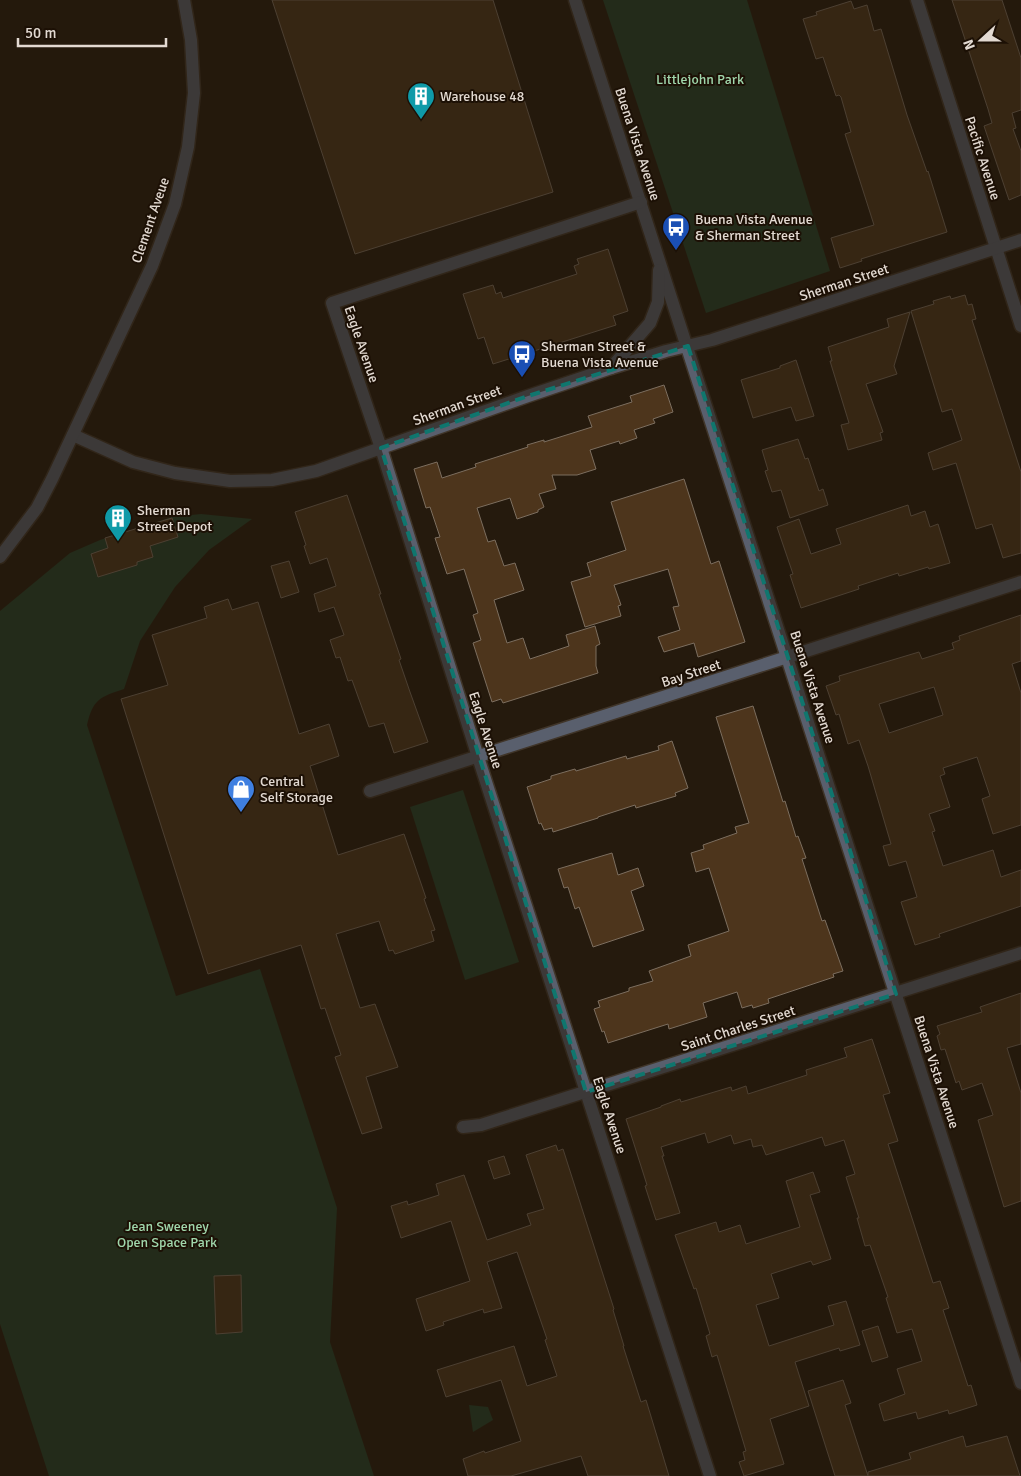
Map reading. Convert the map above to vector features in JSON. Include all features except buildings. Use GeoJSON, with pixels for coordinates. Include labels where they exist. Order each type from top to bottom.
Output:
{"type":"FeatureCollection","features":[{"type":"Feature","properties":{"kind":"street","name":"Clement Aveue"},"geometry":{"type":"LineString","coordinates":[[0,556],[37,508],[152,266],[175,204],[188,147],[194,92],[191,40],[184,0]]}},
{"type":"Feature","properties":{"kind":"street","name":"Buena Vista Avenue"},"geometry":{"type":"LineString","coordinates":[[575,0],[642,202],[659,260],[1021,1383]]}},
{"type":"Feature","properties":{"kind":"street","name":"Pacific Avenue"},"geometry":{"type":"LineString","coordinates":[[917,0],[1021,326]]}},
{"type":"Feature","properties":{"kind":"street","name":"Eagle Avenue"},"geometry":{"type":"LineString","coordinates":[[642,202],[332,303],[381,448],[478,757],[710,1476]]}},
{"type":"Feature","properties":{"kind":"street","name":"Sherman Street"},"geometry":{"type":"LineString","coordinates":[[73,435],[132,462],[175,473],[230,481],[272,480],[316,471],[611,368],[712,340],[1021,240]]}},
{"type":"Feature","properties":{"kind":"street"},"geometry":{"type":"LineString","coordinates":[[611,368],[650,323],[658,302],[659,260]]}},
{"type":"Feature","properties":{"kind":"street","name":"Bay Street"},"geometry":{"type":"LineString","coordinates":[[370,792],[1021,582]]}},
{"type":"Feature","properties":{"kind":"street","name":"Saint Charles Street"},"geometry":{"type":"LineString","coordinates":[[463,1127],[481,1125],[1021,953]]}},
{"type":"Feature","properties":{"kind":"highlighted area"},"geometry":{"type":"Polygon","coordinates":[[[688,346],[896,994],[586,1092],[381,448],[528,396],[688,346]]]}},
{"type":"Feature","properties":{"kind":"green space","name":"Littlejohn Park"},"geometry":{"type":"Polygon","coordinates":[[[603,0],[747,0],[830,271],[706,313],[603,0]]]}},
{"type":"Feature","properties":{"kind":"green space","name":"Jean Sweeney Open Space Park"},"geometry":{"type":"Polygon","coordinates":[[[201,514],[252,519],[209,550],[175,587],[140,641],[124,689],[99,700],[89,716],[87,725],[176,996],[260,969],[337,1208],[330,1342],[374,1476],[49,1476],[0,1324],[0,611],[70,553],[100,540],[172,517],[201,514]]]}},
{"type":"Feature","properties":{"kind":"green space"},"geometry":{"type":"Polygon","coordinates":[[[463,790],[519,962],[465,980],[410,807],[463,790]]]}},
{"type":"Feature","properties":{"kind":"green space"},"geometry":{"type":"Polygon","coordinates":[[[469,1405],[488,1407],[493,1420],[473,1432],[469,1405]]]}},
{"type":"Feature","properties":{"kind":"place","name":"Warehouse 48"},"geometry":{"type":"Point","coordinates":[421,120]}},
{"type":"Feature","properties":{"kind":"place","name":"Buena Vista Avenue & Sherman Street"},"geometry":{"type":"Point","coordinates":[676,251]}},
{"type":"Feature","properties":{"kind":"place","name":"Sherman Street & Buena Vista Avenue"},"geometry":{"type":"Point","coordinates":[522,378]}},
{"type":"Feature","properties":{"kind":"place","name":"Sherman Street Depot"},"geometry":{"type":"Point","coordinates":[118,542]}},
{"type":"Feature","properties":{"kind":"place","name":"Central Self Storage"},"geometry":{"type":"Point","coordinates":[241,813]}}]}
